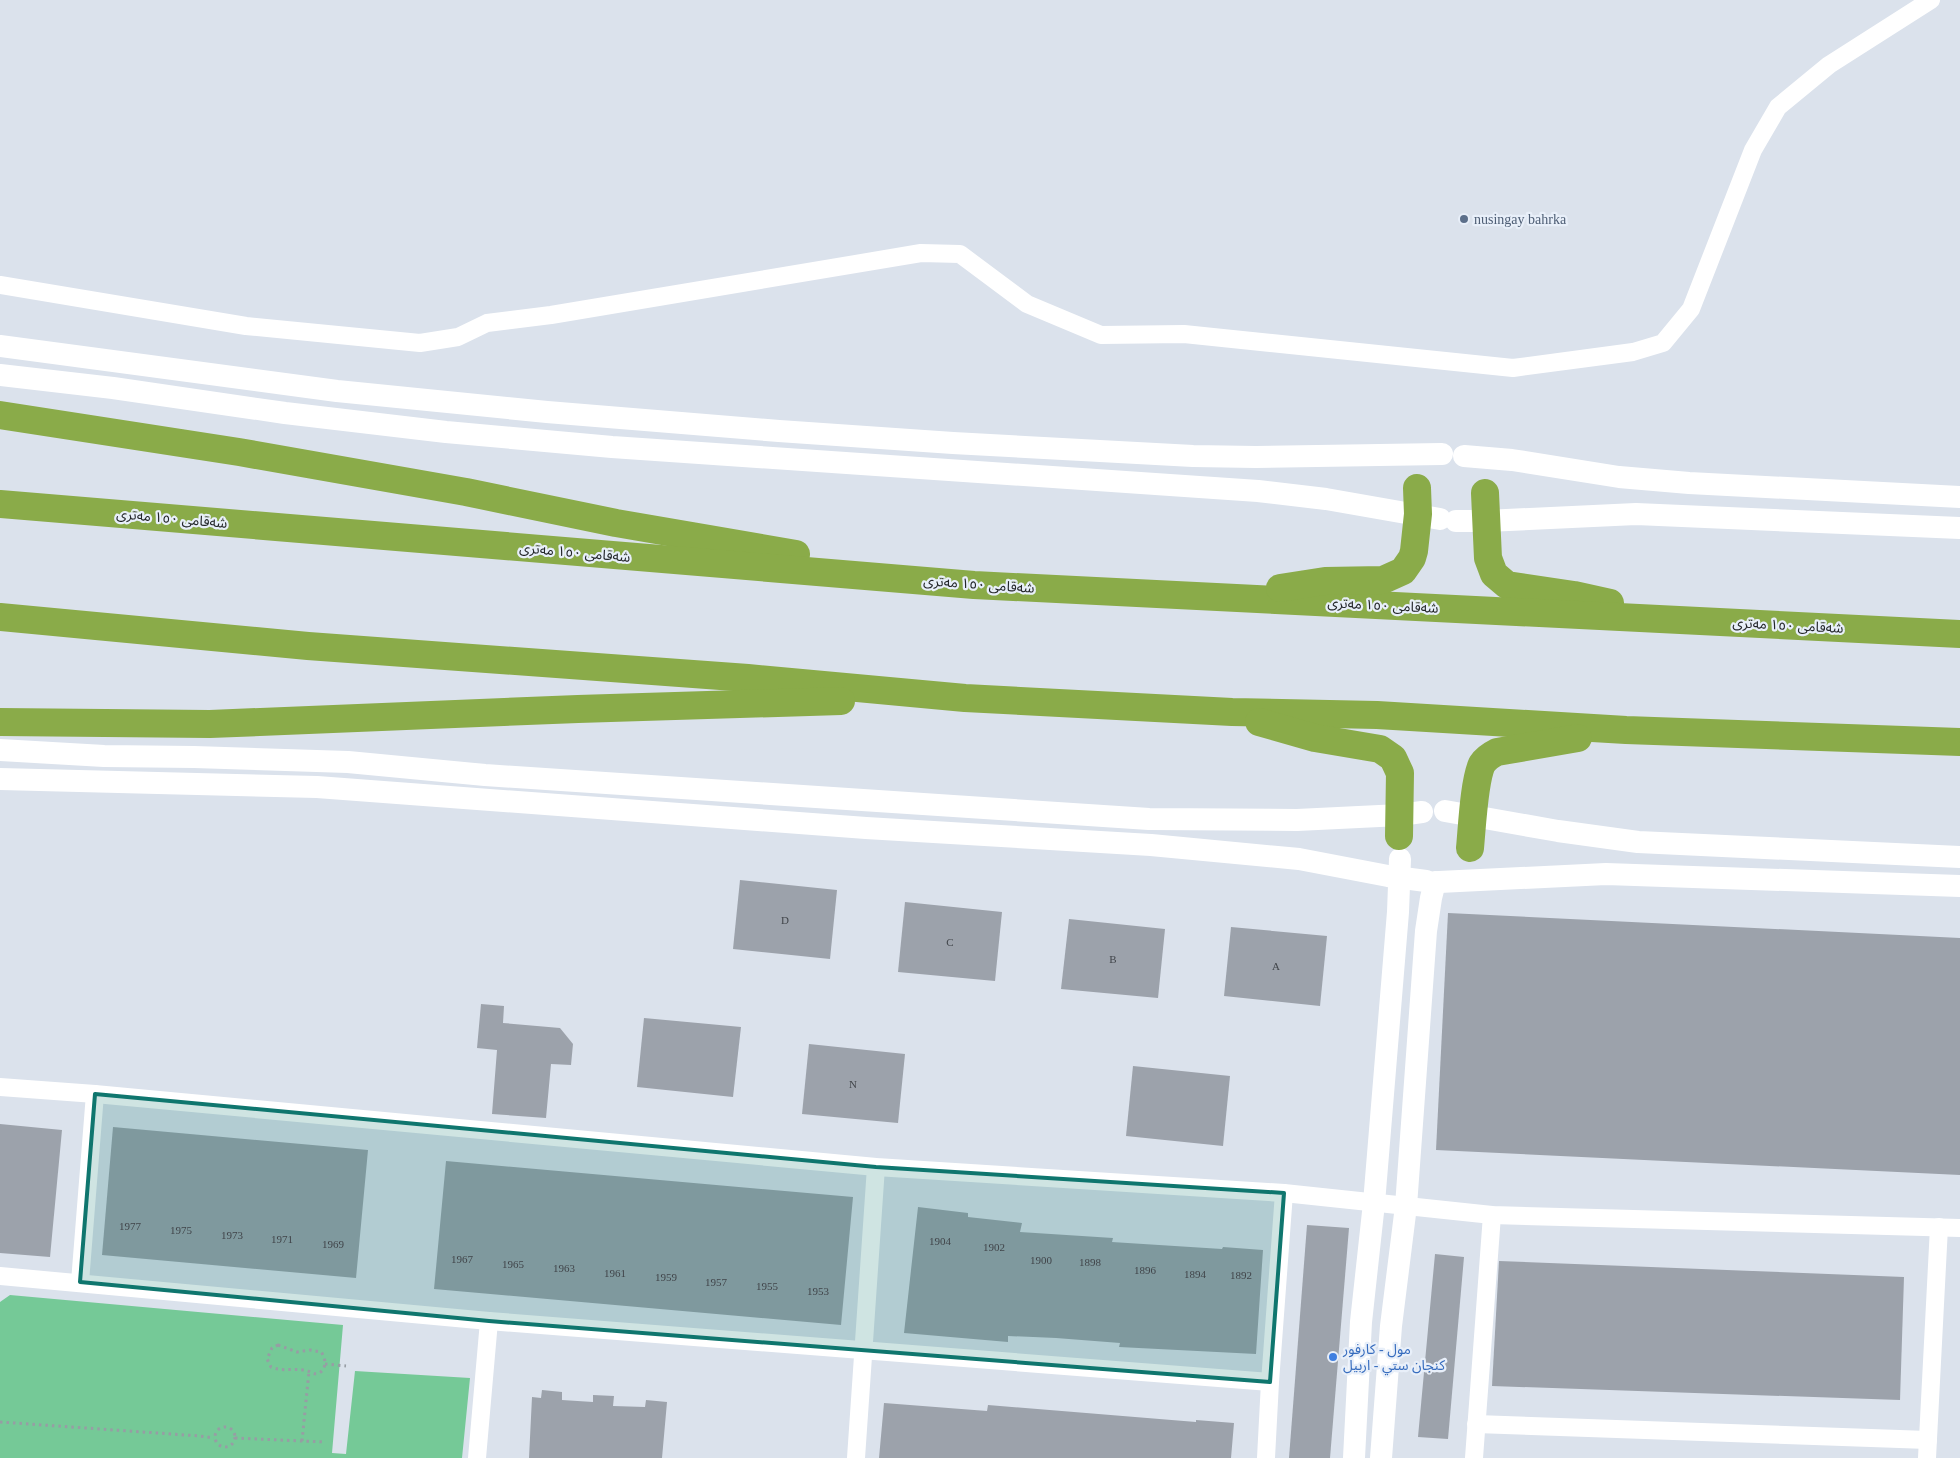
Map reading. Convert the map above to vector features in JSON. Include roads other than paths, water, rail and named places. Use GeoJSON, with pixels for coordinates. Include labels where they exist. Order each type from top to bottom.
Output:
{"type":"FeatureCollection","features":[{"type":"Feature","properties":{"kind":"highway"},"geometry":{"type":"LineString","coordinates":[[0,415],[239,452],[466,492],[626,525],[974,585]]}},
{"type":"Feature","properties":{"kind":"highway"},"geometry":{"type":"LineString","coordinates":[[1485,492],[1490,566],[1500,580],[1507,585],[1603,601],[1659,618]]}},
{"type":"Feature","properties":{"kind":"highway","name":"شەقامی ١٥٠ مەتری"},"geometry":{"type":"LineString","coordinates":[[0,504],[974,585],[1958,634]]}},
{"type":"Feature","properties":{"kind":"highway"},"geometry":{"type":"LineString","coordinates":[[1240,598],[1296,585],[1354,580],[1383,580],[1397,575],[1403,571],[1412,558],[1433,510]]}},
{"type":"Feature","properties":{"kind":"highway"},"geometry":{"type":"LineString","coordinates":[[0,617],[308,646],[748,678],[965,698],[1232,712],[1378,715],[1626,730],[1959,742]]}},
{"type":"Feature","properties":{"kind":"highway"},"geometry":{"type":"LineString","coordinates":[[0,722],[210,724],[588,709],[965,698]]}},
{"type":"Feature","properties":{"kind":"highway"},"geometry":{"type":"LineString","coordinates":[[1232,712],[1296,733],[1380,749],[1394,758],[1400,773],[1400,830]]}},
{"type":"Feature","properties":{"kind":"highway"},"geometry":{"type":"LineString","coordinates":[[1470,848],[1482,810],[1483,762],[1497,752],[1626,730]]}},
{"type":"Feature","properties":{"kind":"street"},"geometry":{"type":"LineString","coordinates":[[0,285],[246,326],[420,343],[458,337],[487,323],[551,315],[921,253],[960,254],[1027,304],[1101,335],[1184,334],[1513,368],[1633,352],[1663,343],[1691,309],[1754,150],[1778,107],[1829,65],[1930,0]]}},
{"type":"Feature","properties":{"kind":"street"},"geometry":{"type":"LineString","coordinates":[[0,346],[337,391],[547,412],[788,431],[953,443],[1193,456],[1453,455],[1512,460],[1619,477],[1689,483],[1960,497]]}},
{"type":"Feature","properties":{"kind":"street"},"geometry":{"type":"LineString","coordinates":[[0,375],[113,388],[285,413],[446,432],[621,448],[1258,491],[1326,499],[1388,510],[1433,510],[1486,521],[1636,514],[1960,528]]}},
{"type":"Feature","properties":{"kind":"street"},"geometry":{"type":"LineString","coordinates":[[1453,455],[1474,462],[1481,470],[1485,481],[1485,492],[1475,511],[1466,517],[1433,510],[1419,476],[1424,466],[1432,459],[1453,455]]}},
{"type":"Feature","properties":{"kind":"street"},"geometry":{"type":"LineString","coordinates":[[0,750],[104,756],[194,756],[348,762],[495,776],[1149,819],[1296,820],[1400,830]]}},
{"type":"Feature","properties":{"kind":"street"},"geometry":{"type":"LineString","coordinates":[[0,779],[317,787],[866,828],[1151,845],[1299,860],[1400,830],[1430,810],[1482,810],[1558,831],[1638,842],[1960,856]]}},
{"type":"Feature","properties":{"kind":"street"},"geometry":{"type":"LineString","coordinates":[[1433,882],[1451,878],[1461,870],[1468,860],[1469,836],[1464,825],[1456,817],[1445,811]]}},
{"type":"Feature","properties":{"kind":"street"},"geometry":{"type":"LineString","coordinates":[[1400,830],[1406,869],[1415,877],[1433,882],[1606,874],[1960,886]]}},
{"type":"Feature","properties":{"kind":"street"},"geometry":{"type":"LineString","coordinates":[[1354,1458],[1361,1322],[1374,1202],[1400,830]]}},
{"type":"Feature","properties":{"kind":"street"},"geometry":{"type":"LineString","coordinates":[[1381,1458],[1391,1326],[1406,1206],[1426,931],[1433,882]]}},
{"type":"Feature","properties":{"kind":"street"},"geometry":{"type":"LineString","coordinates":[[0,1087],[95,1094],[876,1167],[1284,1193],[1492,1214],[1960,1228]]}},
{"type":"Feature","properties":{"kind":"street"},"geometry":{"type":"LineString","coordinates":[[80,1282],[95,1094]]}},
{"type":"Feature","properties":{"kind":"street"},"geometry":{"type":"LineString","coordinates":[[856,1458],[876,1167]]}},
{"type":"Feature","properties":{"kind":"street"},"geometry":{"type":"LineString","coordinates":[[1266,1458],[1284,1193]]}},
{"type":"Feature","properties":{"kind":"street"},"geometry":{"type":"LineString","coordinates":[[1474,1458],[1492,1214]]}},
{"type":"Feature","properties":{"kind":"street"},"geometry":{"type":"LineString","coordinates":[[1927,1458],[1940,1227]]}},
{"type":"Feature","properties":{"kind":"street"},"geometry":{"type":"LineString","coordinates":[[0,1276],[489,1321],[1270,1382]]}},
{"type":"Feature","properties":{"kind":"street"},"geometry":{"type":"LineString","coordinates":[[477,1458],[489,1321]]}},
{"type":"Feature","properties":{"kind":"street"},"geometry":{"type":"LineString","coordinates":[[1361,1322],[1391,1326]]}},
{"type":"Feature","properties":{"kind":"street"},"geometry":{"type":"LineString","coordinates":[[1476,1424],[1928,1440]]}},
{"type":"Feature","properties":{"kind":"place","name":"nusingay bahrka"},"geometry":{"type":"Point","coordinates":[1464,219]}},
{"type":"Feature","properties":{"kind":"place","name":"مول - كارفور كنجان ستي - اربيل"},"geometry":{"type":"Point","coordinates":[1333,1357]}}]}
